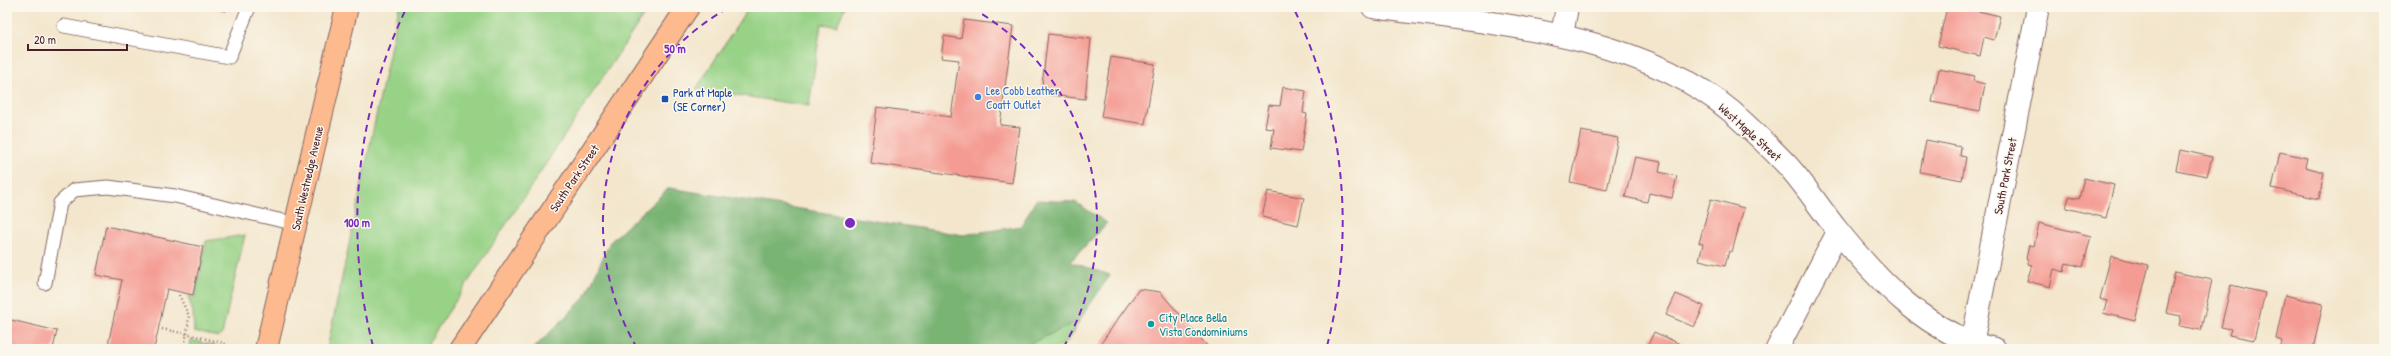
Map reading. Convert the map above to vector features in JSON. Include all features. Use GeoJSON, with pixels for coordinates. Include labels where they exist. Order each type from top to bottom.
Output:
{"type":"FeatureCollection","features":[{"type":"Feature","properties":{"kind":"main road","name":"South Westnedge Avenue"},"geometry":{"type":"LineString","coordinates":[[266,349],[347,7]]}},
{"type":"Feature","properties":{"kind":"main road","name":"South Park Street"},"geometry":{"type":"LineString","coordinates":[[460,349],[688,7]]}},
{"type":"Feature","properties":{"kind":"street","name":"West Maple Street"},"geometry":{"type":"LineString","coordinates":[[1373,7],[1398,9],[1562,35],[1616,50],[1654,65],[1693,86],[1731,112],[1788,167],[1838,232],[1908,306],[1938,326],[1972,344],[1995,349]]}},
{"type":"Feature","properties":{"kind":"street"},"geometry":{"type":"LineString","coordinates":[[1562,35],[1567,7]]}},
{"type":"Feature","properties":{"kind":"street","name":"South Park Street"},"geometry":{"type":"LineString","coordinates":[[1972,344],[2038,7]]}},
{"type":"Feature","properties":{"kind":"street"},"geometry":{"type":"LineString","coordinates":[[1777,349],[1838,232]]}},
{"type":"Feature","properties":{"kind":"lane"},"geometry":{"type":"LineString","coordinates":[[64,26],[229,57],[249,7]]}},
{"type":"Feature","properties":{"kind":"lane"},"geometry":{"type":"LineString","coordinates":[[45,283],[60,204],[74,190],[108,187],[175,196],[296,224]]}},
{"type":"Feature","properties":{"kind":"path"},"geometry":{"type":"LineString","coordinates":[[180,295],[189,316],[187,334],[183,349]]}},
{"type":"Feature","properties":{"kind":"path"},"geometry":{"type":"LineString","coordinates":[[162,329],[227,344]]}},
{"type":"Feature","properties":{"kind":"green space"},"geometry":{"type":"Polygon","coordinates":[[[399,7],[649,7],[424,349],[327,349],[399,7]]]}},
{"type":"Feature","properties":{"kind":"green space"},"geometry":{"type":"Polygon","coordinates":[[[749,7],[845,7],[837,26],[821,24],[809,106],[696,89],[749,7]]]}},
{"type":"Feature","properties":{"kind":"green space"},"geometry":{"type":"Polygon","coordinates":[[[669,188],[963,235],[1021,226],[1036,200],[1075,202],[1107,223],[1070,262],[1110,275],[1079,321],[1018,349],[533,349],[585,297],[610,242],[669,188]]]}},
{"type":"Feature","properties":{"kind":"green space"},"geometry":{"type":"Polygon","coordinates":[[[245,235],[222,334],[219,337],[194,332],[193,313],[188,296],[195,297],[206,241],[245,235]]]}},
{"type":"Feature","properties":{"kind":"green space"},"geometry":{"type":"Polygon","coordinates":[[[1079,321],[1068,340],[1056,348],[1018,349],[1079,321]]]}},
{"type":"Feature","properties":{"kind":"green space"},"geometry":{"type":"Polygon","coordinates":[[[191,340],[219,347],[219,349],[189,349],[191,340]]]}},
{"type":"Feature","properties":{"kind":"building"},"geometry":{"type":"Polygon","coordinates":[[[209,7],[227,7],[226,11],[209,7]]]}},
{"type":"Feature","properties":{"kind":"building"},"geometry":{"type":"Polygon","coordinates":[[[1947,7],[1960,7],[2000,16],[1994,40],[1984,37],[1980,56],[1938,46],[1947,7]]]}},
{"type":"Feature","properties":{"kind":"building"},"geometry":{"type":"Polygon","coordinates":[[[964,20],[1013,26],[1000,125],[1020,127],[1012,183],[870,163],[877,107],[951,117],[959,60],[941,58],[944,36],[961,39],[964,20]]]}},
{"type":"Feature","properties":{"kind":"building"},"geometry":{"type":"Polygon","coordinates":[[[1048,34],[1091,39],[1085,99],[1041,94],[1048,34]]]}},
{"type":"Feature","properties":{"kind":"building"},"geometry":{"type":"Polygon","coordinates":[[[1111,57],[1155,64],[1145,124],[1101,117],[1111,57]]]}},
{"type":"Feature","properties":{"kind":"building"},"geometry":{"type":"Polygon","coordinates":[[[1939,69],[1975,76],[1973,81],[1985,84],[1980,111],[1932,102],[1939,69]]]}},
{"type":"Feature","properties":{"kind":"building"},"geometry":{"type":"Polygon","coordinates":[[[1283,87],[1306,91],[1303,113],[1307,114],[1301,152],[1271,148],[1274,129],[1265,128],[1269,105],[1280,106],[1283,87]]]}},
{"type":"Feature","properties":{"kind":"building"},"geometry":{"type":"Polygon","coordinates":[[[1581,131],[1618,138],[1607,190],[1570,182],[1581,131]]]}},
{"type":"Feature","properties":{"kind":"building"},"geometry":{"type":"Polygon","coordinates":[[[1926,140],[1961,147],[1960,156],[1966,157],[1962,180],[1920,172],[1926,140]]]}},
{"type":"Feature","properties":{"kind":"building"},"geometry":{"type":"Polygon","coordinates":[[[2180,150],[2212,157],[2207,176],[2176,170],[2180,150]]]}},
{"type":"Feature","properties":{"kind":"building"},"geometry":{"type":"Polygon","coordinates":[[[2280,152],[2307,158],[2305,167],[2324,172],[2319,199],[2272,188],[2280,152]]]}},
{"type":"Feature","properties":{"kind":"building"},"geometry":{"type":"Polygon","coordinates":[[[1635,157],[1661,162],[1659,172],[1677,176],[1672,198],[1649,193],[1647,202],[1625,197],[1635,157]]]}},
{"type":"Feature","properties":{"kind":"building"},"geometry":{"type":"Polygon","coordinates":[[[2084,178],[2114,185],[2106,218],[2066,208],[2069,197],[2079,199],[2084,178]]]}},
{"type":"Feature","properties":{"kind":"building"},"geometry":{"type":"Polygon","coordinates":[[[1268,191],[1304,198],[1298,225],[1262,217],[1268,191]]]}},
{"type":"Feature","properties":{"kind":"building"},"geometry":{"type":"Polygon","coordinates":[[[1711,199],[1744,208],[1732,252],[1729,251],[1725,266],[1699,260],[1703,244],[1699,243],[1711,199]]]}},
{"type":"Feature","properties":{"kind":"building"},"geometry":{"type":"Polygon","coordinates":[[[2039,223],[2091,236],[2083,267],[2066,263],[2064,272],[2054,269],[2050,287],[2027,281],[2032,265],[2028,264],[2028,260],[2026,259],[2029,245],[2034,246],[2039,223]]]}},
{"type":"Feature","properties":{"kind":"building"},"geometry":{"type":"Polygon","coordinates":[[[106,226],[203,247],[193,295],[167,289],[154,349],[107,349],[122,280],[96,275],[106,226]]]}},
{"type":"Feature","properties":{"kind":"building"},"geometry":{"type":"Polygon","coordinates":[[[2111,256],[2149,265],[2135,321],[2103,313],[2107,301],[2100,299],[2111,256]]]}},
{"type":"Feature","properties":{"kind":"building"},"geometry":{"type":"Polygon","coordinates":[[[2175,272],[2212,280],[2201,330],[2179,326],[2181,316],[2166,313],[2175,272]]]}},
{"type":"Feature","properties":{"kind":"building"},"geometry":{"type":"Polygon","coordinates":[[[2231,285],[2265,293],[2254,340],[2229,335],[2231,329],[2221,327],[2231,285]]]}},
{"type":"Feature","properties":{"kind":"building","name":"City Place Bella Vista Condominiums"},"geometry":{"type":"Polygon","coordinates":[[[1139,289],[1160,292],[1210,349],[1097,349],[1139,289]]]}},
{"type":"Feature","properties":{"kind":"building"},"geometry":{"type":"Polygon","coordinates":[[[1676,294],[1704,306],[1694,327],[1666,315],[1676,294]]]}},
{"type":"Feature","properties":{"kind":"building"},"geometry":{"type":"Polygon","coordinates":[[[2285,295],[2323,304],[2313,349],[2280,349],[2282,341],[2276,339],[2285,295]]]}},
{"type":"Feature","properties":{"kind":"building"},"geometry":{"type":"Polygon","coordinates":[[[7,319],[57,331],[53,349],[7,349],[7,319]]]}},
{"type":"Feature","properties":{"kind":"building"},"geometry":{"type":"Polygon","coordinates":[[[1654,332],[1691,349],[1646,349],[1654,332]]]}},
{"type":"Feature","properties":{"kind":"place","name":"Lee Cobb Leather Coatt Outlet"},"geometry":{"type":"Point","coordinates":[978,97]}},
{"type":"Feature","properties":{"kind":"place","name":"Park at Maple (SE Corner)"},"geometry":{"type":"Point","coordinates":[665,99]}},
{"type":"Feature","properties":{"kind":"place","name":"City Place Bella Vista Condominiums"},"geometry":{"type":"Point","coordinates":[1151,324]}}]}
